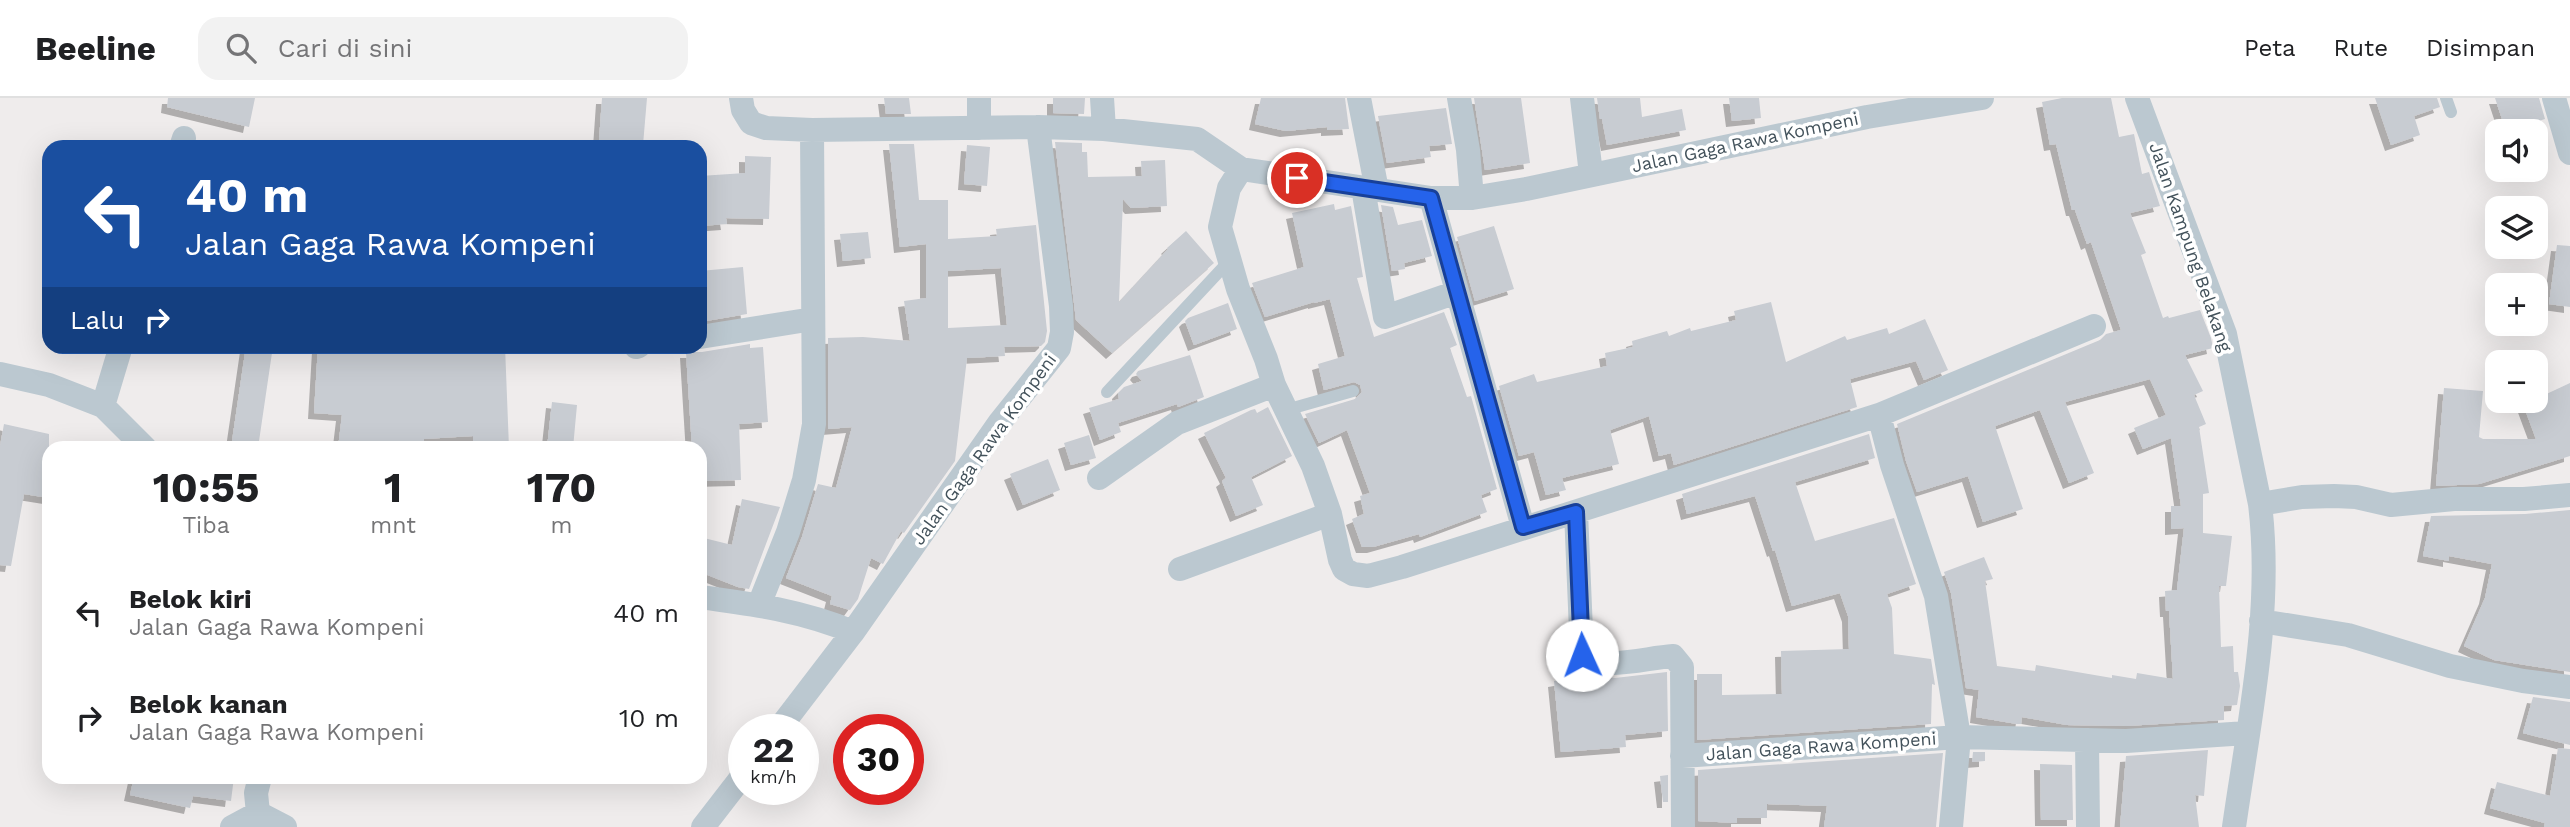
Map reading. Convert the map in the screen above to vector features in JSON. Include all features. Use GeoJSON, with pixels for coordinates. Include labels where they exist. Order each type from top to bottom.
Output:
{"type":"FeatureCollection","features":[{"type":"Feature","properties":{"kind":"street","name":"Jalan Gaga Rawa Kompeni"},"geometry":{"type":"LineString","coordinates":[[741,98],[743,110],[751,123],[766,128],[1104,129],[1197,139],[1241,169],[1431,198],[1472,198],[1853,120],[1982,98]]}},
{"type":"Feature","properties":{"kind":"street"},"geometry":{"type":"LineString","coordinates":[[979,98],[979,128]]}},
{"type":"Feature","properties":{"kind":"street"},"geometry":{"type":"LineString","coordinates":[[1102,98],[1104,129]]}},
{"type":"Feature","properties":{"kind":"street"},"geometry":{"type":"LineString","coordinates":[[1359,98],[1385,317],[1457,292]]}},
{"type":"Feature","properties":{"kind":"street"},"geometry":{"type":"LineString","coordinates":[[1459,98],[1468,150],[1472,198]]}},
{"type":"Feature","properties":{"kind":"street"},"geometry":{"type":"LineString","coordinates":[[1581,98],[1591,174]]}},
{"type":"Feature","properties":{"kind":"street","name":"Jalan Kampung Belakang"},"geometry":{"type":"LineString","coordinates":[[2137,98],[2225,334],[2260,504],[2261,621],[2234,827]]}},
{"type":"Feature","properties":{"kind":"street"},"geometry":{"type":"LineString","coordinates":[[2554,98],[2570,153]]}},
{"type":"Feature","properties":{"kind":"street","name":"Jalan Gaga Rawa Kompeni"},"geometry":{"type":"LineString","coordinates":[[790,714],[853,632],[1000,422],[1059,348],[1062,332],[1061,306],[1038,127]]}},
{"type":"Feature","properties":{"kind":"street"},"geometry":{"type":"LineString","coordinates":[[759,605],[788,532],[806,468],[814,424],[812,130]]}},
{"type":"Feature","properties":{"kind":"street"},"geometry":{"type":"LineString","coordinates":[[1241,169],[1230,188],[1220,227],[1274,385],[1313,466],[1329,514],[1340,560],[1344,569],[1353,575],[1368,576],[1879,415],[2094,326]]}},
{"type":"Feature","properties":{"kind":"street"},"geometry":{"type":"LineString","coordinates":[[1431,198],[1523,527]]}},
{"type":"Feature","properties":{"kind":"street"},"geometry":{"type":"LineString","coordinates":[[707,336],[813,319]]}},
{"type":"Feature","properties":{"kind":"street"},"geometry":{"type":"LineString","coordinates":[[103,406],[119,354]]}},
{"type":"Feature","properties":{"kind":"street"},"geometry":{"type":"LineString","coordinates":[[0,374],[49,385],[103,406],[138,441]]}},
{"type":"Feature","properties":{"kind":"street"},"geometry":{"type":"LineString","coordinates":[[1099,478],[1177,423],[1274,385]]}},
{"type":"Feature","properties":{"kind":"street","name":"Jalan Gaga Rawa Kompeni"},"geometry":{"type":"LineString","coordinates":[[1879,415],[1892,465],[1936,596],[1959,737],[1951,827]]}},
{"type":"Feature","properties":{"kind":"street"},"geometry":{"type":"LineString","coordinates":[[2260,504],[2334,496],[2356,497],[2391,505],[2454,499],[2524,499],[2570,495]]}},
{"type":"Feature","properties":{"kind":"street","name":"Jalan Gaga Rawa Kompeni"},"geometry":{"type":"LineString","coordinates":[[1576,512],[1582,655],[1592,661],[1606,664],[1673,656],[1682,667],[1683,827]]}},
{"type":"Feature","properties":{"kind":"street"},"geometry":{"type":"LineString","coordinates":[[1180,569],[1329,514]]}},
{"type":"Feature","properties":{"kind":"street"},"geometry":{"type":"LineString","coordinates":[[707,598],[759,605],[819,618],[853,632]]}},
{"type":"Feature","properties":{"kind":"street"},"geometry":{"type":"LineString","coordinates":[[2261,621],[2348,635],[2450,666],[2523,681],[2570,687]]}},
{"type":"Feature","properties":{"kind":"street","name":"Jalan Gaga Rawa Kompeni"},"geometry":{"type":"LineString","coordinates":[[1682,756],[1959,737],[2126,741],[2247,733]]}},
{"type":"Feature","properties":{"kind":"street"},"geometry":{"type":"LineString","coordinates":[[2087,740],[2088,827]]}},
{"type":"Feature","properties":{"kind":"street"},"geometry":{"type":"LineString","coordinates":[[258,784],[256,793],[258,813]]}},
{"type":"Feature","properties":{"kind":"street"},"geometry":{"type":"LineString","coordinates":[[703,827],[728,795]]}},
{"type":"Feature","properties":{"kind":"street"},"geometry":{"type":"LineString","coordinates":[[232,827],[258,813]]}},
{"type":"Feature","properties":{"kind":"street"},"geometry":{"type":"LineString","coordinates":[[258,813],[285,827]]}},
{"type":"Feature","properties":{"kind":"lane"},"geometry":{"type":"LineString","coordinates":[[2446,98],[2451,112]]}},
{"type":"Feature","properties":{"kind":"lane"},"geometry":{"type":"LineString","coordinates":[[1107,393],[1230,260]]}},
{"type":"Feature","properties":{"kind":"lane"},"geometry":{"type":"LineString","coordinates":[[1286,410],[1353,391]]}},
{"type":"Feature","properties":{"kind":"building"},"geometry":{"type":"Polygon","coordinates":[[[168,98],[255,98],[249,127],[167,107],[168,98]]]}},
{"type":"Feature","properties":{"kind":"building"},"geometry":{"type":"Polygon","coordinates":[[[602,98],[647,98],[643,140],[599,140],[602,98]]]}},
{"type":"Feature","properties":{"kind":"building"},"geometry":{"type":"Polygon","coordinates":[[[884,98],[909,98],[911,114],[886,114],[884,98]]]}},
{"type":"Feature","properties":{"kind":"building"},"geometry":{"type":"Polygon","coordinates":[[[1053,98],[1085,98],[1084,114],[1053,113],[1053,98]]]}},
{"type":"Feature","properties":{"kind":"building"},"geometry":{"type":"Polygon","coordinates":[[[1261,98],[1345,98],[1349,129],[1327,130],[1327,127],[1286,131],[1255,124],[1261,98]]]}},
{"type":"Feature","properties":{"kind":"building"},"geometry":{"type":"Polygon","coordinates":[[[1474,98],[1521,98],[1530,163],[1485,170],[1474,98]]]}},
{"type":"Feature","properties":{"kind":"building"},"geometry":{"type":"Polygon","coordinates":[[[1597,98],[1640,98],[1642,117],[1682,109],[1686,130],[1607,145],[1597,98]]]}},
{"type":"Feature","properties":{"kind":"building"},"geometry":{"type":"Polygon","coordinates":[[[1729,98],[1759,98],[1761,118],[1732,121],[1729,98]]]}},
{"type":"Feature","properties":{"kind":"building"},"geometry":{"type":"Polygon","coordinates":[[[2062,98],[2111,98],[2119,137],[2134,134],[2142,174],[2149,172],[2160,206],[2130,213],[2146,253],[2141,255],[2163,318],[2200,310],[2211,338],[2213,348],[2185,355],[2203,391],[2194,395],[2206,424],[2199,427],[2209,493],[2203,494],[2203,533],[2232,536],[2226,586],[2219,586],[2221,647],[2233,646],[2234,672],[2238,672],[2240,686],[2237,705],[2224,706],[2224,720],[2126,726],[2067,725],[2022,717],[2021,724],[2017,724],[1976,717],[1979,690],[1966,688],[1951,593],[1944,572],[1984,557],[1993,579],[1985,581],[1997,666],[2035,671],[2036,665],[2112,678],[2112,675],[2136,679],[2137,673],[2173,679],[2169,611],[2166,611],[2165,591],[2177,590],[2184,528],[2171,529],[2171,506],[2181,506],[2171,438],[2143,449],[2134,428],[2166,415],[2150,379],[2065,402],[2094,473],[2069,483],[2040,410],[1995,426],[2023,509],[1983,522],[1968,476],[1917,492],[1906,461],[1897,424],[2100,340],[2106,334],[2121,330],[2091,242],[2087,244],[2075,210],[2072,210],[2056,144],[2050,145],[2042,102],[2062,98]]]}},
{"type":"Feature","properties":{"kind":"building"},"geometry":{"type":"Polygon","coordinates":[[[2375,98],[2437,98],[2440,107],[2414,116],[2420,135],[2391,145],[2375,98]]]}},
{"type":"Feature","properties":{"kind":"building"},"geometry":{"type":"Polygon","coordinates":[[[2495,98],[2539,98],[2545,119],[2502,119],[2495,98]]]}},
{"type":"Feature","properties":{"kind":"building"},"geometry":{"type":"Polygon","coordinates":[[[1446,108],[1452,144],[1429,146],[1431,157],[1387,163],[1378,116],[1446,108]]]}},
{"type":"Feature","properties":{"kind":"building"},"geometry":{"type":"Polygon","coordinates":[[[1055,142],[1082,143],[1082,152],[1087,152],[1088,177],[1142,176],[1141,161],[1165,160],[1167,206],[1131,208],[1123,199],[1119,302],[1167,248],[1186,231],[1214,263],[1112,353],[1076,320],[1055,142]]]}},
{"type":"Feature","properties":{"kind":"building"},"geometry":{"type":"Polygon","coordinates":[[[889,144],[914,144],[919,200],[948,200],[948,239],[997,236],[996,229],[1036,225],[1047,331],[1045,342],[1041,346],[1004,347],[1005,356],[967,358],[955,461],[904,533],[901,531],[883,564],[871,558],[858,599],[850,610],[830,604],[832,596],[786,578],[818,484],[836,488],[852,427],[828,429],[828,338],[863,337],[910,341],[904,301],[926,298],[926,244],[900,247],[889,144]],[[1001,268],[948,271],[948,328],[1007,325],[1001,268]]]}},
{"type":"Feature","properties":{"kind":"building"},"geometry":{"type":"Polygon","coordinates":[[[967,145],[990,147],[987,186],[964,184],[967,145]]]}},
{"type":"Feature","properties":{"kind":"building"},"geometry":{"type":"Polygon","coordinates":[[[745,156],[771,157],[769,219],[726,218],[727,224],[707,225],[707,176],[745,173],[745,156]]]}},
{"type":"Feature","properties":{"kind":"building"},"geometry":{"type":"Polygon","coordinates":[[[1334,204],[1335,210],[1351,206],[1363,277],[1357,278],[1374,337],[1444,312],[1457,345],[1450,348],[1467,397],[1471,396],[1497,489],[1481,495],[1487,512],[1420,537],[1419,534],[1373,547],[1362,547],[1352,519],[1364,514],[1360,496],[1370,493],[1347,430],[1319,443],[1305,414],[1355,399],[1362,392],[1360,385],[1354,382],[1324,390],[1318,364],[1345,356],[1330,299],[1265,317],[1252,283],[1304,267],[1292,213],[1334,204]]]}},
{"type":"Feature","properties":{"kind":"building"},"geometry":{"type":"Polygon","coordinates":[[[1381,205],[1393,207],[1398,225],[1422,220],[1432,256],[1404,263],[1405,269],[1392,271],[1381,205]]]}},
{"type":"Feature","properties":{"kind":"building"},"geometry":{"type":"Polygon","coordinates":[[[1494,226],[1514,289],[1475,301],[1457,237],[1494,226]]]}},
{"type":"Feature","properties":{"kind":"building"},"geometry":{"type":"Polygon","coordinates":[[[868,232],[871,258],[843,261],[840,234],[868,232]]]}},
{"type":"Feature","properties":{"kind":"building"},"geometry":{"type":"Polygon","coordinates":[[[2557,245],[2570,246],[2570,307],[2549,304],[2557,245]]]}},
{"type":"Feature","properties":{"kind":"building"},"geometry":{"type":"Polygon","coordinates":[[[743,267],[747,314],[707,321],[707,270],[743,267]]]}},
{"type":"Feature","properties":{"kind":"building"},"geometry":{"type":"Polygon","coordinates":[[[1771,302],[1786,362],[1845,336],[1847,340],[1887,328],[1889,334],[1925,319],[1948,370],[1924,380],[1916,361],[1850,379],[1857,407],[1674,465],[1671,453],[1659,456],[1649,416],[1610,430],[1619,464],[1562,478],[1566,490],[1546,495],[1534,452],[1519,456],[1499,386],[1534,374],[1537,382],[1607,366],[1605,353],[1633,347],[1632,341],[1667,331],[1669,336],[1690,328],[1691,331],[1736,320],[1734,311],[1771,302]]]}},
{"type":"Feature","properties":{"kind":"building"},"geometry":{"type":"Polygon","coordinates":[[[1228,303],[1237,329],[1194,345],[1185,321],[1228,303]]]}},
{"type":"Feature","properties":{"kind":"building"},"geometry":{"type":"Polygon","coordinates":[[[750,344],[750,348],[763,347],[768,422],[739,424],[741,480],[707,481],[707,441],[692,441],[686,354],[707,354],[707,351],[750,344]]]}},
{"type":"Feature","properties":{"kind":"building"},"geometry":{"type":"Polygon","coordinates":[[[245,354],[272,354],[259,441],[232,441],[245,354]]]}},
{"type":"Feature","properties":{"kind":"building"},"geometry":{"type":"Polygon","coordinates":[[[318,354],[505,354],[509,441],[473,441],[473,436],[424,441],[339,441],[342,415],[314,413],[318,354]]]}},
{"type":"Feature","properties":{"kind":"building"},"geometry":{"type":"Polygon","coordinates":[[[1190,355],[1204,397],[1118,423],[1121,432],[1100,440],[1089,408],[1119,399],[1118,393],[1124,387],[1142,381],[1136,374],[1138,371],[1190,355]]]}},
{"type":"Feature","properties":{"kind":"building"},"geometry":{"type":"Polygon","coordinates":[[[2570,383],[2570,456],[2479,484],[2436,486],[2444,388],[2483,391],[2479,437],[2483,439],[2536,439],[2526,413],[2548,413],[2548,393],[2570,383]]]}},
{"type":"Feature","properties":{"kind":"building"},"geometry":{"type":"Polygon","coordinates":[[[552,402],[577,405],[574,441],[548,441],[552,402]]]}},
{"type":"Feature","properties":{"kind":"building"},"geometry":{"type":"Polygon","coordinates":[[[1268,407],[1292,456],[1251,477],[1263,505],[1236,516],[1222,481],[1226,478],[1204,433],[1251,410],[1255,409],[1257,413],[1268,407]]]}},
{"type":"Feature","properties":{"kind":"building"},"geometry":{"type":"Polygon","coordinates":[[[4,424],[49,434],[49,441],[42,441],[42,497],[24,494],[11,566],[0,565],[0,446],[4,424]]]}},
{"type":"Feature","properties":{"kind":"building"},"geometry":{"type":"Polygon","coordinates":[[[1869,434],[1875,458],[1795,482],[1815,541],[1894,518],[1916,584],[1887,594],[1892,608],[1894,654],[1931,659],[1935,685],[1932,684],[1931,724],[1697,740],[1697,674],[1722,674],[1722,695],[1782,694],[1781,651],[1849,649],[1848,616],[1840,593],[1792,606],[1755,496],[1687,514],[1682,494],[1869,434]]]}},
{"type":"Feature","properties":{"kind":"building"},"geometry":{"type":"Polygon","coordinates":[[[1089,435],[1096,458],[1071,465],[1064,443],[1089,435]]]}},
{"type":"Feature","properties":{"kind":"building"},"geometry":{"type":"Polygon","coordinates":[[[1048,459],[1060,490],[1023,505],[1010,474],[1048,459]]]}},
{"type":"Feature","properties":{"kind":"building"},"geometry":{"type":"Polygon","coordinates":[[[742,499],[780,507],[749,589],[707,575],[707,539],[732,545],[742,499]]]}},
{"type":"Feature","properties":{"kind":"building"},"geometry":{"type":"Polygon","coordinates":[[[2570,510],[2570,672],[2494,660],[2464,646],[2485,598],[2492,564],[2449,556],[2449,561],[2423,556],[2431,516],[2570,510]]]}},
{"type":"Feature","properties":{"kind":"building"},"geometry":{"type":"Polygon","coordinates":[[[1667,672],[1668,731],[1625,735],[1626,747],[1561,752],[1554,681],[1590,675],[1615,678],[1667,672]]]}},
{"type":"Feature","properties":{"kind":"building"},"geometry":{"type":"Polygon","coordinates":[[[2533,697],[2570,702],[2570,745],[2523,733],[2533,697]]]}},
{"type":"Feature","properties":{"kind":"building"},"geometry":{"type":"Polygon","coordinates":[[[2558,748],[2570,749],[2570,827],[2544,827],[2545,823],[2490,808],[2497,782],[2550,796],[2558,748]]]}},
{"type":"Feature","properties":{"kind":"building"},"geometry":{"type":"Polygon","coordinates":[[[2208,750],[2204,796],[2195,795],[2199,827],[2120,827],[2126,756],[2208,750]]]}},
{"type":"Feature","properties":{"kind":"building"},"geometry":{"type":"Polygon","coordinates":[[[1973,752],[1985,752],[1985,761],[1972,762],[1973,752]]]}},
{"type":"Feature","properties":{"kind":"building"},"geometry":{"type":"Polygon","coordinates":[[[1943,753],[1936,827],[1824,827],[1827,806],[1767,804],[1767,818],[1737,818],[1737,823],[1698,821],[1698,770],[1943,753]]]}},
{"type":"Feature","properties":{"kind":"building"},"geometry":{"type":"Polygon","coordinates":[[[2040,764],[2072,765],[2073,820],[2041,820],[2040,764]]]}},
{"type":"Feature","properties":{"kind":"building"},"geometry":{"type":"Polygon","coordinates":[[[1668,775],[1668,802],[1663,802],[1660,776],[1668,775]]]}},
{"type":"Feature","properties":{"kind":"building"},"geometry":{"type":"Polygon","coordinates":[[[132,784],[233,784],[231,801],[193,796],[190,808],[130,795],[132,784]]]}},
{"type":"Feature","properties":{"kind":"route"},"geometry":{"type":"LineString","coordinates":[[1297,178],[1431,198],[1523,527],[1576,512],[1582,655]]}}]}
